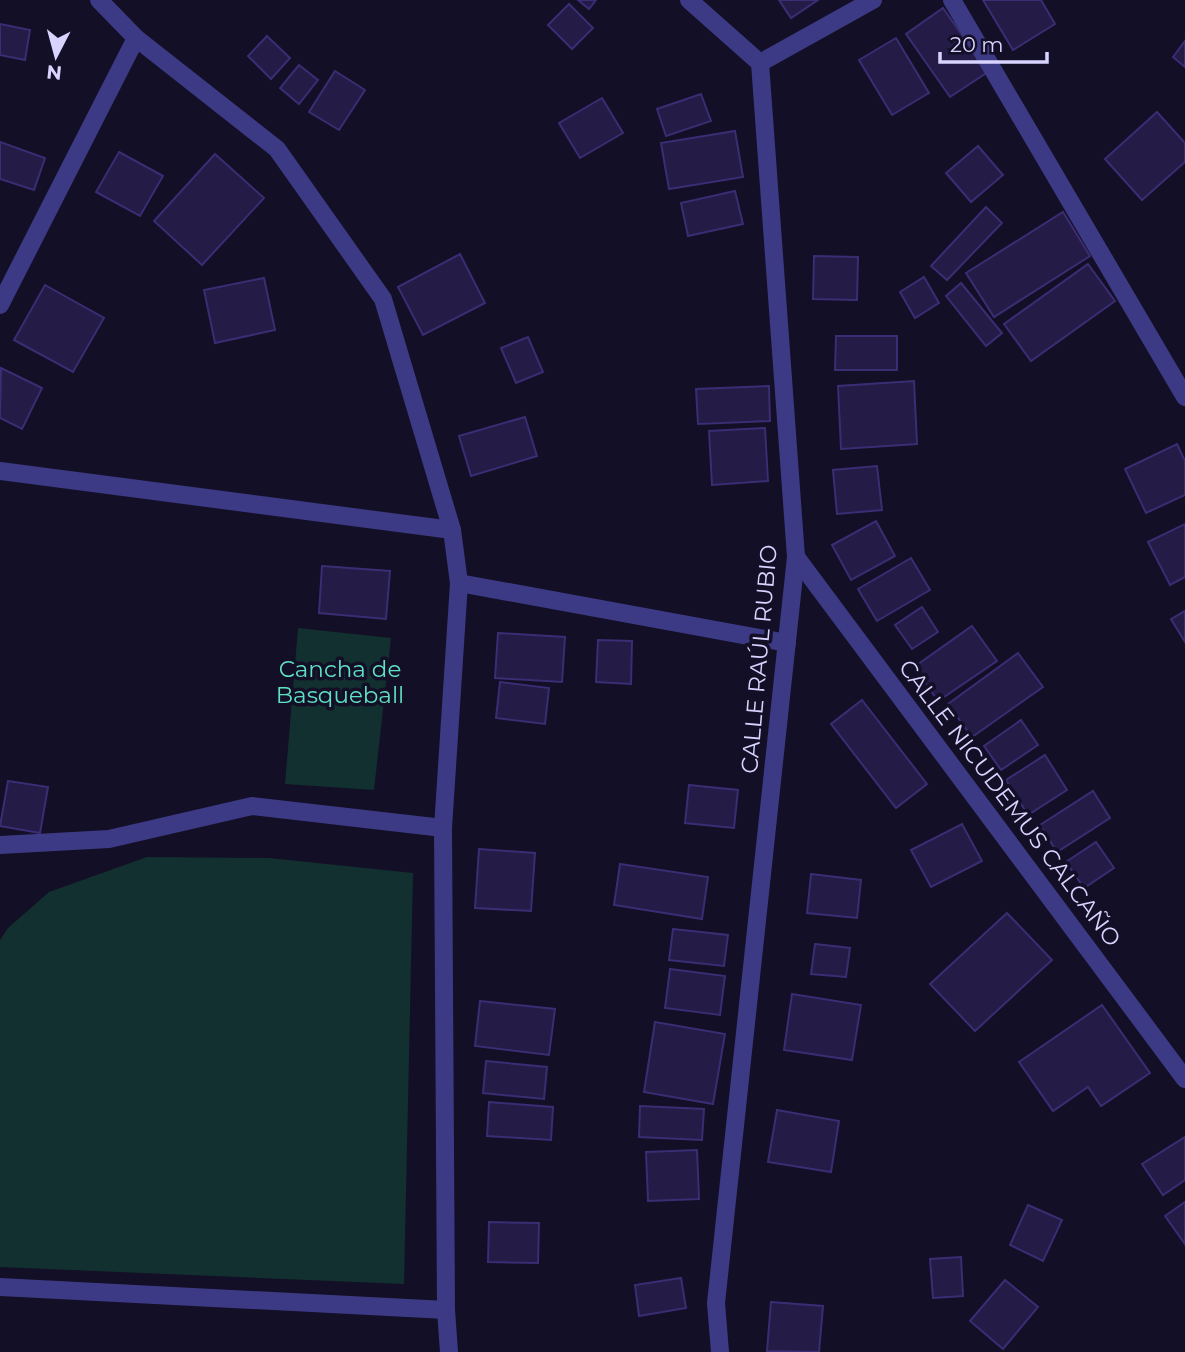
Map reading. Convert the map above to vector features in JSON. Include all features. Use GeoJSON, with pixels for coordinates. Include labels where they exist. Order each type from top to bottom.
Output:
{"type":"FeatureCollection","features":[{"type":"Feature","properties":{"kind":"street"},"geometry":{"type":"LineString","coordinates":[[99,0],[136,38],[277,149],[383,299],[452,530],[458,583],[443,828],[446,1310],[449,1352]]}},
{"type":"Feature","properties":{"kind":"street"},"geometry":{"type":"LineString","coordinates":[[689,0],[760,63],[873,0]]}},
{"type":"Feature","properties":{"kind":"street"},"geometry":{"type":"LineString","coordinates":[[952,0],[1185,397]]}},
{"type":"Feature","properties":{"kind":"street"},"geometry":{"type":"LineString","coordinates":[[0,305],[136,38]]}},
{"type":"Feature","properties":{"kind":"street","name":"CALLE RAÚL RUBIO"},"geometry":{"type":"LineString","coordinates":[[720,1352],[716,1303],[796,557],[760,63]]}},
{"type":"Feature","properties":{"kind":"street"},"geometry":{"type":"LineString","coordinates":[[0,471],[452,530]]}},
{"type":"Feature","properties":{"kind":"street","name":"CALLE NICUDEMUS CALCAÑO"},"geometry":{"type":"LineString","coordinates":[[796,557],[1185,1079]]}},
{"type":"Feature","properties":{"kind":"street"},"geometry":{"type":"LineString","coordinates":[[458,583],[787,643]]}},
{"type":"Feature","properties":{"kind":"street"},"geometry":{"type":"LineString","coordinates":[[0,845],[108,839],[252,806],[443,828]]}},
{"type":"Feature","properties":{"kind":"street"},"geometry":{"type":"LineString","coordinates":[[0,1287],[446,1310]]}},
{"type":"Feature","properties":{"kind":"green space","name":"Cancha de Basqueball"},"geometry":{"type":"Polygon","coordinates":[[[298,628],[391,638],[374,790],[285,784],[298,628]]]}},
{"type":"Feature","properties":{"kind":"green space"},"geometry":{"type":"Polygon","coordinates":[[[147,857],[269,858],[413,873],[404,1284],[0,1267],[0,940],[8,928],[49,892],[147,857]]]}},
{"type":"Feature","properties":{"kind":"building"},"geometry":{"type":"Polygon","coordinates":[[[578,0],[596,0],[589,9],[578,0]]]}},
{"type":"Feature","properties":{"kind":"building"},"geometry":{"type":"Polygon","coordinates":[[[779,0],[818,0],[791,18],[779,0]]]}},
{"type":"Feature","properties":{"kind":"building"},"geometry":{"type":"Polygon","coordinates":[[[983,0],[1041,0],[1055,24],[1013,50],[983,0]]]}},
{"type":"Feature","properties":{"kind":"building"},"geometry":{"type":"Polygon","coordinates":[[[569,4],[593,28],[572,49],[548,25],[569,4]]]}},
{"type":"Feature","properties":{"kind":"building"},"geometry":{"type":"Polygon","coordinates":[[[943,8],[988,72],[950,97],[906,34],[943,8]]]}},
{"type":"Feature","properties":{"kind":"building"},"geometry":{"type":"Polygon","coordinates":[[[0,24],[30,30],[25,60],[0,55],[0,24]]]}},
{"type":"Feature","properties":{"kind":"building"},"geometry":{"type":"Polygon","coordinates":[[[267,36],[290,58],[271,79],[248,56],[267,36]]]}},
{"type":"Feature","properties":{"kind":"building"},"geometry":{"type":"Polygon","coordinates":[[[896,38],[929,93],[892,115],[859,60],[896,38]]]}},
{"type":"Feature","properties":{"kind":"building"},"geometry":{"type":"Polygon","coordinates":[[[1185,41],[1185,67],[1173,57],[1185,41]]]}},
{"type":"Feature","properties":{"kind":"building"},"geometry":{"type":"Polygon","coordinates":[[[299,65],[318,80],[299,104],[280,88],[299,65]]]}},
{"type":"Feature","properties":{"kind":"building"},"geometry":{"type":"Polygon","coordinates":[[[335,71],[365,90],[339,130],[309,112],[335,71]]]}},
{"type":"Feature","properties":{"kind":"building"},"geometry":{"type":"Polygon","coordinates":[[[701,94],[711,121],[666,136],[657,109],[701,94]]]}},
{"type":"Feature","properties":{"kind":"building"},"geometry":{"type":"Polygon","coordinates":[[[602,98],[623,133],[580,158],[559,123],[602,98]]]}},
{"type":"Feature","properties":{"kind":"building"},"geometry":{"type":"Polygon","coordinates":[[[1157,112],[1185,143],[1185,162],[1142,200],[1105,159],[1157,112]]]}},
{"type":"Feature","properties":{"kind":"building"},"geometry":{"type":"Polygon","coordinates":[[[735,131],[743,177],[669,189],[661,143],[735,131]]]}},
{"type":"Feature","properties":{"kind":"building"},"geometry":{"type":"Polygon","coordinates":[[[0,142],[45,158],[34,190],[0,179],[0,142]]]}},
{"type":"Feature","properties":{"kind":"building"},"geometry":{"type":"Polygon","coordinates":[[[978,146],[1003,175],[971,202],[946,173],[978,146]]]}},
{"type":"Feature","properties":{"kind":"building"},"geometry":{"type":"Polygon","coordinates":[[[119,152],[163,176],[140,216],[96,192],[119,152]]]}},
{"type":"Feature","properties":{"kind":"building"},"geometry":{"type":"Polygon","coordinates":[[[215,154],[264,198],[202,265],[154,221],[215,154]]]}},
{"type":"Feature","properties":{"kind":"building"},"geometry":{"type":"Polygon","coordinates":[[[735,191],[743,224],[688,236],[681,203],[735,191]]]}},
{"type":"Feature","properties":{"kind":"building"},"geometry":{"type":"Polygon","coordinates":[[[986,207],[1002,223],[947,280],[931,266],[986,207]]]}},
{"type":"Feature","properties":{"kind":"building"},"geometry":{"type":"Polygon","coordinates":[[[1063,212],[1090,256],[994,317],[966,273],[1063,212]]]}},
{"type":"Feature","properties":{"kind":"building"},"geometry":{"type":"Polygon","coordinates":[[[460,254],[485,303],[423,335],[398,287],[460,254]]]}},
{"type":"Feature","properties":{"kind":"building"},"geometry":{"type":"Polygon","coordinates":[[[814,256],[858,257],[857,300],[813,299],[814,256]]]}},
{"type":"Feature","properties":{"kind":"building"},"geometry":{"type":"Polygon","coordinates":[[[1088,264],[1115,301],[1031,361],[1004,324],[1088,264]]]}},
{"type":"Feature","properties":{"kind":"building"},"geometry":{"type":"Polygon","coordinates":[[[924,277],[939,303],[915,318],[900,292],[924,277]]]}},
{"type":"Feature","properties":{"kind":"building"},"geometry":{"type":"Polygon","coordinates":[[[264,278],[275,330],[215,343],[204,290],[264,278]]]}},
{"type":"Feature","properties":{"kind":"building"},"geometry":{"type":"Polygon","coordinates":[[[961,283],[1002,333],[986,346],[946,296],[961,283]]]}},
{"type":"Feature","properties":{"kind":"building"},"geometry":{"type":"Polygon","coordinates":[[[45,285],[104,318],[73,372],[14,340],[45,285]]]}},
{"type":"Feature","properties":{"kind":"building"},"geometry":{"type":"Polygon","coordinates":[[[836,336],[897,336],[897,370],[835,370],[836,336]]]}},
{"type":"Feature","properties":{"kind":"building"},"geometry":{"type":"Polygon","coordinates":[[[528,337],[543,372],[516,383],[501,348],[528,337]]]}},
{"type":"Feature","properties":{"kind":"building"},"geometry":{"type":"Polygon","coordinates":[[[1,368],[42,388],[22,429],[0,418],[1,368]]]}},
{"type":"Feature","properties":{"kind":"building"},"geometry":{"type":"Polygon","coordinates":[[[914,381],[917,444],[841,449],[838,386],[914,381]]]}},
{"type":"Feature","properties":{"kind":"building"},"geometry":{"type":"Polygon","coordinates":[[[769,386],[770,421],[698,424],[696,389],[769,386]]]}},
{"type":"Feature","properties":{"kind":"building"},"geometry":{"type":"Polygon","coordinates":[[[525,417],[537,456],[471,476],[459,436],[525,417]]]}},
{"type":"Feature","properties":{"kind":"building"},"geometry":{"type":"Polygon","coordinates":[[[765,428],[768,481],[712,485],[709,431],[765,428]]]}},
{"type":"Feature","properties":{"kind":"building"},"geometry":{"type":"Polygon","coordinates":[[[1177,444],[1185,461],[1185,495],[1146,513],[1125,469],[1177,444]]]}},
{"type":"Feature","properties":{"kind":"building"},"geometry":{"type":"Polygon","coordinates":[[[877,466],[882,510],[837,514],[833,470],[877,466]]]}},
{"type":"Feature","properties":{"kind":"building"},"geometry":{"type":"Polygon","coordinates":[[[876,521],[895,556],[851,580],[832,545],[876,521]]]}},
{"type":"Feature","properties":{"kind":"building"},"geometry":{"type":"Polygon","coordinates":[[[1185,524],[1185,577],[1170,585],[1148,542],[1185,524]]]}},
{"type":"Feature","properties":{"kind":"building"},"geometry":{"type":"Polygon","coordinates":[[[911,558],[930,590],[877,621],[858,589],[911,558]]]}},
{"type":"Feature","properties":{"kind":"building"},"geometry":{"type":"Polygon","coordinates":[[[322,566],[390,571],[386,619],[319,613],[322,566]]]}},
{"type":"Feature","properties":{"kind":"building"},"geometry":{"type":"Polygon","coordinates":[[[922,607],[938,632],[912,649],[895,625],[922,607]]]}},
{"type":"Feature","properties":{"kind":"building"},"geometry":{"type":"Polygon","coordinates":[[[1185,611],[1185,642],[1171,619],[1185,611]]]}},
{"type":"Feature","properties":{"kind":"building"},"geometry":{"type":"Polygon","coordinates":[[[972,626],[997,661],[938,701],[914,667],[972,626]]]}},
{"type":"Feature","properties":{"kind":"building"},"geometry":{"type":"Polygon","coordinates":[[[498,633],[565,637],[562,682],[495,678],[498,633]]]}},
{"type":"Feature","properties":{"kind":"building"},"geometry":{"type":"Polygon","coordinates":[[[598,640],[632,641],[631,684],[596,682],[598,640]]]}},
{"type":"Feature","properties":{"kind":"building"},"geometry":{"type":"Polygon","coordinates":[[[1018,653],[1043,687],[972,737],[948,704],[1018,653]]]}},
{"type":"Feature","properties":{"kind":"building"},"geometry":{"type":"Polygon","coordinates":[[[500,682],[549,688],[545,724],[496,718],[500,682]]]}},
{"type":"Feature","properties":{"kind":"building"},"geometry":{"type":"Polygon","coordinates":[[[862,700],[927,784],[896,808],[831,724],[862,700]]]}},
{"type":"Feature","properties":{"kind":"building"},"geometry":{"type":"Polygon","coordinates":[[[1021,720],[1038,745],[1001,770],[984,746],[1021,720]]]}},
{"type":"Feature","properties":{"kind":"building"},"geometry":{"type":"Polygon","coordinates":[[[1045,755],[1067,790],[1028,815],[1006,780],[1045,755]]]}},
{"type":"Feature","properties":{"kind":"building"},"geometry":{"type":"Polygon","coordinates":[[[8,781],[48,787],[40,833],[0,826],[8,781]]]}},
{"type":"Feature","properties":{"kind":"building"},"geometry":{"type":"Polygon","coordinates":[[[689,785],[738,790],[734,828],[685,823],[689,785]]]}},
{"type":"Feature","properties":{"kind":"building"},"geometry":{"type":"Polygon","coordinates":[[[1093,791],[1110,818],[1057,852],[1040,825],[1093,791]]]}},
{"type":"Feature","properties":{"kind":"building"},"geometry":{"type":"Polygon","coordinates":[[[962,824],[982,861],[931,887],[911,850],[962,824]]]}},
{"type":"Feature","properties":{"kind":"building"},"geometry":{"type":"Polygon","coordinates":[[[1096,842],[1114,868],[1084,888],[1066,862],[1096,842]]]}},
{"type":"Feature","properties":{"kind":"building"},"geometry":{"type":"Polygon","coordinates":[[[479,849],[535,853],[531,911],[475,908],[479,849]]]}},
{"type":"Feature","properties":{"kind":"building"},"geometry":{"type":"Polygon","coordinates":[[[620,864],[708,877],[702,919],[614,905],[620,864]]]}},
{"type":"Feature","properties":{"kind":"building"},"geometry":{"type":"Polygon","coordinates":[[[811,874],[861,880],[857,918],[807,913],[811,874]]]}},
{"type":"Feature","properties":{"kind":"building"},"geometry":{"type":"Polygon","coordinates":[[[1007,913],[1052,960],[975,1031],[930,984],[1007,913]]]}},
{"type":"Feature","properties":{"kind":"building"},"geometry":{"type":"Polygon","coordinates":[[[673,929],[728,935],[724,966],[669,960],[673,929]]]}},
{"type":"Feature","properties":{"kind":"building"},"geometry":{"type":"Polygon","coordinates":[[[815,944],[850,948],[846,977],[811,974],[815,944]]]}},
{"type":"Feature","properties":{"kind":"building"},"geometry":{"type":"Polygon","coordinates":[[[670,969],[725,976],[720,1015],[665,1008],[670,969]]]}},
{"type":"Feature","properties":{"kind":"building"},"geometry":{"type":"Polygon","coordinates":[[[792,994],[861,1005],[852,1060],[784,1050],[792,994]]]}},
{"type":"Feature","properties":{"kind":"building"},"geometry":{"type":"Polygon","coordinates":[[[480,1001],[555,1009],[549,1055],[475,1046],[480,1001]]]}},
{"type":"Feature","properties":{"kind":"building"},"geometry":{"type":"Polygon","coordinates":[[[1102,1005],[1150,1073],[1101,1106],[1088,1087],[1053,1111],[1019,1062],[1102,1005]]]}},
{"type":"Feature","properties":{"kind":"building"},"geometry":{"type":"Polygon","coordinates":[[[655,1022],[725,1034],[713,1104],[644,1092],[655,1022]]]}},
{"type":"Feature","properties":{"kind":"building"},"geometry":{"type":"Polygon","coordinates":[[[486,1061],[547,1067],[544,1099],[483,1093],[486,1061]]]}},
{"type":"Feature","properties":{"kind":"building"},"geometry":{"type":"Polygon","coordinates":[[[489,1102],[553,1107],[551,1140],[487,1136],[489,1102]]]}},
{"type":"Feature","properties":{"kind":"building"},"geometry":{"type":"Polygon","coordinates":[[[640,1106],[704,1109],[702,1140],[639,1137],[640,1106]]]}},
{"type":"Feature","properties":{"kind":"building"},"geometry":{"type":"Polygon","coordinates":[[[777,1110],[839,1121],[831,1172],[768,1162],[777,1110]]]}},
{"type":"Feature","properties":{"kind":"building"},"geometry":{"type":"Polygon","coordinates":[[[1185,1137],[1185,1180],[1163,1195],[1142,1164],[1185,1137]]]}},
{"type":"Feature","properties":{"kind":"building"},"geometry":{"type":"Polygon","coordinates":[[[697,1150],[699,1199],[648,1201],[646,1152],[697,1150]]]}},
{"type":"Feature","properties":{"kind":"building"},"geometry":{"type":"Polygon","coordinates":[[[1185,1202],[1185,1244],[1165,1216],[1185,1202]]]}},
{"type":"Feature","properties":{"kind":"building"},"geometry":{"type":"Polygon","coordinates":[[[1028,1205],[1062,1220],[1043,1261],[1010,1245],[1028,1205]]]}},
{"type":"Feature","properties":{"kind":"building"},"geometry":{"type":"Polygon","coordinates":[[[489,1222],[539,1223],[538,1263],[488,1262],[489,1222]]]}},
{"type":"Feature","properties":{"kind":"building"},"geometry":{"type":"Polygon","coordinates":[[[961,1257],[963,1296],[933,1298],[930,1259],[961,1257]]]}},
{"type":"Feature","properties":{"kind":"building"},"geometry":{"type":"Polygon","coordinates":[[[681,1278],[686,1308],[639,1316],[635,1285],[681,1278]]]}},
{"type":"Feature","properties":{"kind":"building"},"geometry":{"type":"Polygon","coordinates":[[[1005,1280],[1038,1307],[1003,1349],[970,1321],[1005,1280]]]}},
{"type":"Feature","properties":{"kind":"building"},"geometry":{"type":"Polygon","coordinates":[[[771,1302],[823,1306],[819,1352],[767,1351],[771,1302]]]}}]}
